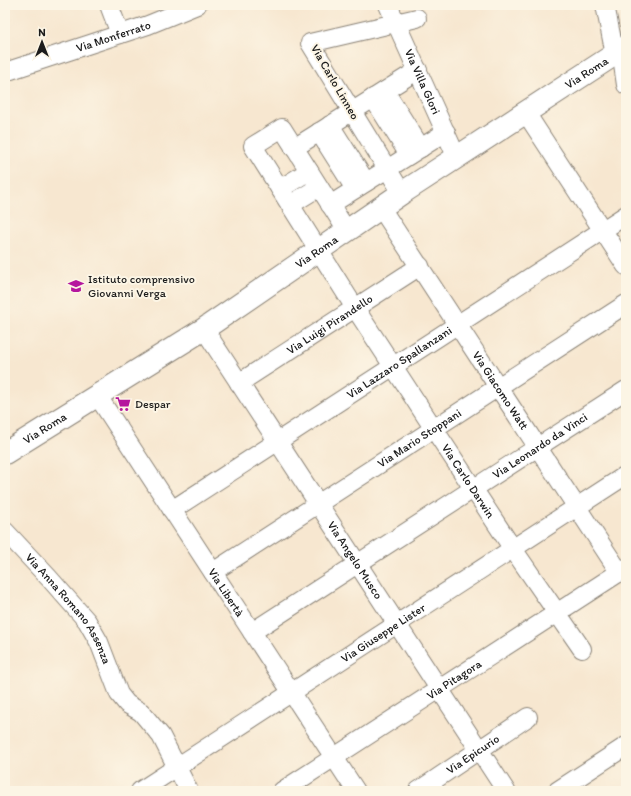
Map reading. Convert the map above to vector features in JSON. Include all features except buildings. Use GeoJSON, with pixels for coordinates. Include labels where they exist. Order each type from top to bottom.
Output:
{"type":"FeatureCollection","features":[{"type":"Feature","properties":{"kind":"main road","name":"Via Roma"},"geometry":{"type":"LineString","coordinates":[[5,453],[17,447],[97,395],[204,329],[402,193],[621,51]]}},
{"type":"Feature","properties":{"kind":"street"},"geometry":{"type":"LineString","coordinates":[[109,5],[120,34]]}},
{"type":"Feature","properties":{"kind":"street","name":"Via Monferrato"},"geometry":{"type":"LineString","coordinates":[[5,72],[148,25],[198,5]]}},
{"type":"Feature","properties":{"kind":"street","name":"Via Villa Glori"},"geometry":{"type":"LineString","coordinates":[[388,5],[457,158]]}},
{"type":"Feature","properties":{"kind":"street"},"geometry":{"type":"LineString","coordinates":[[606,5],[621,51],[626,85]]}},
{"type":"Feature","properties":{"kind":"street","name":"Via Carlo Linneo"},"geometry":{"type":"LineString","coordinates":[[402,193],[310,43],[417,18]]}},
{"type":"Feature","properties":{"kind":"street"},"geometry":{"type":"LineString","coordinates":[[347,231],[294,148],[418,70]]}},
{"type":"Feature","properties":{"kind":"street"},"geometry":{"type":"LineString","coordinates":[[379,94],[415,151]]}},
{"type":"Feature","properties":{"kind":"street"},"geometry":{"type":"LineString","coordinates":[[526,113],[626,266]]}},
{"type":"Feature","properties":{"kind":"street","name":"Via Carlo Darwin"},"geometry":{"type":"LineString","coordinates":[[294,148],[282,128],[253,146],[355,308],[473,489],[582,650]]}},
{"type":"Feature","properties":{"kind":"street"},"geometry":{"type":"LineString","coordinates":[[324,129],[360,186]]}},
{"type":"Feature","properties":{"kind":"street"},"geometry":{"type":"LineString","coordinates":[[330,204],[446,132]]}},
{"type":"Feature","properties":{"kind":"street"},"geometry":{"type":"LineString","coordinates":[[280,189],[309,171]]}},
{"type":"Feature","properties":{"kind":"street"},"geometry":{"type":"LineString","coordinates":[[290,205],[319,187]]}},
{"type":"Feature","properties":{"kind":"street","name":"Via Giacomo Watt"},"geometry":{"type":"LineString","coordinates":[[381,208],[577,507],[623,570]]}},
{"type":"Feature","properties":{"kind":"street","name":"Via Lazzaro Spallanzani"},"geometry":{"type":"LineString","coordinates":[[172,510],[626,216]]}},
{"type":"Feature","properties":{"kind":"street","name":"Via Luigi Pirandello"},"geometry":{"type":"LineString","coordinates":[[239,383],[420,266]]}},
{"type":"Feature","properties":{"kind":"street","name":"Via Mario Stoppani"},"geometry":{"type":"LineString","coordinates":[[213,572],[626,304]]}},
{"type":"Feature","properties":{"kind":"street","name":"Via Angelo Musco"},"geometry":{"type":"LineString","coordinates":[[204,329],[506,791]]}},
{"type":"Feature","properties":{"kind":"street","name":"Via Leonardo da Vinci"},"geometry":{"type":"LineString","coordinates":[[252,632],[626,390]]}},
{"type":"Feature","properties":{"kind":"street","name":"Via Libertà"},"geometry":{"type":"LineString","coordinates":[[97,395],[356,791]]}},
{"type":"Feature","properties":{"kind":"street","name":"Via Giuseppe Lister"},"geometry":{"type":"LineString","coordinates":[[140,791],[626,476]]}},
{"type":"Feature","properties":{"kind":"street","name":"Via Anna Romano Assenza"},"geometry":{"type":"LineString","coordinates":[[5,531],[87,621],[99,642],[119,694],[127,704],[141,712],[161,736],[178,766]]}},
{"type":"Feature","properties":{"kind":"street","name":"Via Pitagora"},"geometry":{"type":"LineString","coordinates":[[282,791],[558,614],[623,570]]}},
{"type":"Feature","properties":{"kind":"street","name":"Via Epicurio"},"geometry":{"type":"LineString","coordinates":[[418,791],[528,717]]}},
{"type":"Feature","properties":{"kind":"street"},"geometry":{"type":"LineString","coordinates":[[557,791],[626,746]]}},
{"type":"Feature","properties":{"kind":"street"},"geometry":{"type":"LineString","coordinates":[[178,766],[189,791]]}},
{"type":"Feature","properties":{"kind":"place","name":"Istituto comprensivo Giovanni Verga"},"geometry":{"type":"Point","coordinates":[76,286]}},
{"type":"Feature","properties":{"kind":"place","name":"Despar"},"geometry":{"type":"Point","coordinates":[123,404]}}]}
